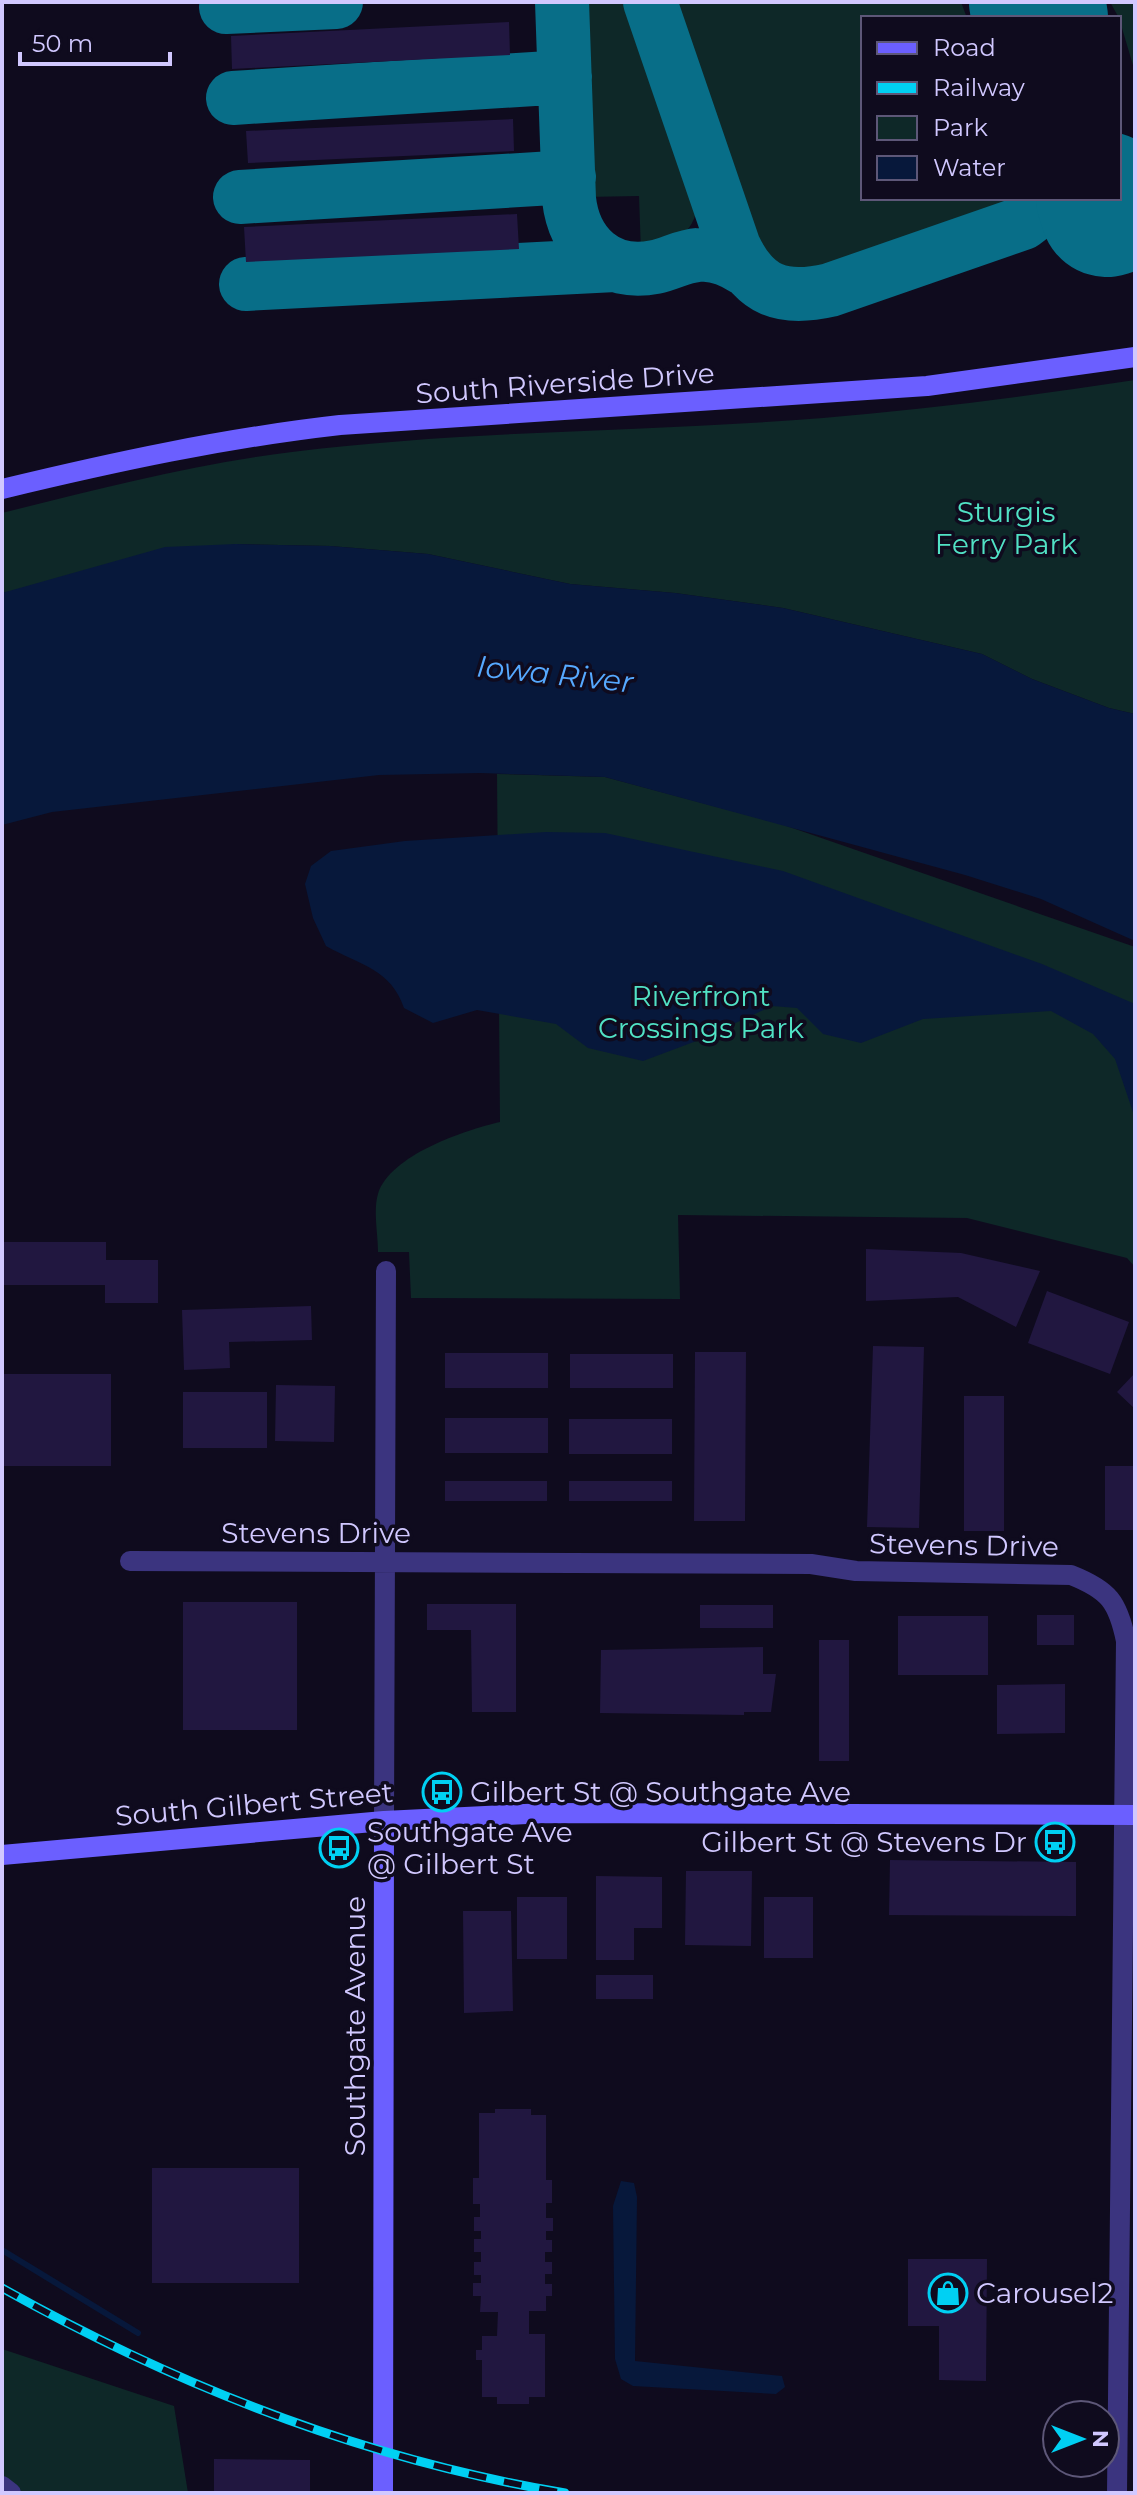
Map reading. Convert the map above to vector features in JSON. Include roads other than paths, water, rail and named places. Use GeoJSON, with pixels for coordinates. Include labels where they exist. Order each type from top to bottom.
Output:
{"type":"FeatureCollection","features":[{"type":"Feature","properties":{"kind":"main road","name":"South Riverside Drive"},"geometry":{"type":"LineString","coordinates":[[2,489],[110,463],[264,433],[340,425],[927,386],[1135,357]]}},
{"type":"Feature","properties":{"kind":"main road","name":"South Gilbert Street"},"geometry":{"type":"LineString","coordinates":[[2,1855],[384,1821],[546,1813],[1130,1815]]}},
{"type":"Feature","properties":{"kind":"main road","name":"Southgate Avenue"},"geometry":{"type":"LineString","coordinates":[[383,2493],[384,1821]]}},
{"type":"Feature","properties":{"kind":"street","name":"Southgate Avenue"},"geometry":{"type":"LineString","coordinates":[[384,1821],[386,1271]]}},
{"type":"Feature","properties":{"kind":"street","name":"Stevens Drive"},"geometry":{"type":"LineString","coordinates":[[130,1561],[811,1564],[856,1571],[1071,1575],[1092,1583],[1111,1598],[1121,1617],[1126,1641],[1130,1815],[1126,2466],[1117,2493]]}},
{"type":"Feature","properties":{"kind":"street"},"geometry":{"type":"LineString","coordinates":[[2,2486],[11,2493]]}},
{"type":"Feature","properties":{"kind":"water","name":"Iowa River"},"geometry":{"type":"Polygon","coordinates":[[[236,544],[330,546],[428,554],[570,584],[675,593],[783,608],[982,654],[1032,679],[1109,708],[1135,714],[1135,941],[1041,899],[965,875],[605,777],[480,773],[379,775],[52,812],[2,825],[2,593],[165,547],[236,544]]]}},
{"type":"Feature","properties":{"kind":"water"},"geometry":{"type":"Polygon","coordinates":[[[546,832],[605,833],[783,871],[1042,964],[1135,1004],[1135,1118],[1115,1059],[1093,1034],[1051,1011],[923,1019],[861,1043],[823,1034],[797,1008],[772,1006],[699,1040],[643,1061],[588,1048],[556,1024],[477,1010],[433,1023],[404,1008],[383,976],[326,946],[313,918],[305,884],[311,866],[331,851],[405,841],[546,832]]]}},
{"type":"Feature","properties":{"kind":"water"},"geometry":{"type":"Polygon","coordinates":[[[621,2181],[634,2183],[637,2197],[635,2361],[782,2376],[785,2387],[776,2394],[633,2386],[621,2379],[615,2359],[613,2206],[621,2181]]]}},
{"type":"Feature","properties":{"kind":"waterway"},"geometry":{"type":"LineString","coordinates":[[2,2250],[138,2333]]}},
{"type":"Feature","properties":{"kind":"railway"},"geometry":{"type":"LineString","coordinates":[[2,2288],[136,2357],[274,2415],[418,2461],[565,2493]]}},
{"type":"Feature","properties":{"kind":"place","name":"Gilbert St @ Southgate Ave"},"geometry":{"type":"Point","coordinates":[442,1792]}},
{"type":"Feature","properties":{"kind":"place","name":"Gilbert St @ Stevens Dr"},"geometry":{"type":"Point","coordinates":[1055,1842]}},
{"type":"Feature","properties":{"kind":"place","name":"Southgate Ave @ Gilbert St"},"geometry":{"type":"Point","coordinates":[339,1848]}},
{"type":"Feature","properties":{"kind":"place","name":"Carousel2"},"geometry":{"type":"Point","coordinates":[948,2293]}},
{"type":"Feature","properties":{"kind":"park label","name":"Sturgis Ferry Park"},"geometry":{"type":"Point","coordinates":[1006,528]}},
{"type":"Feature","properties":{"kind":"park label","name":"Riverfront Crossings Park"},"geometry":{"type":"Point","coordinates":[701,1012]}}]}
